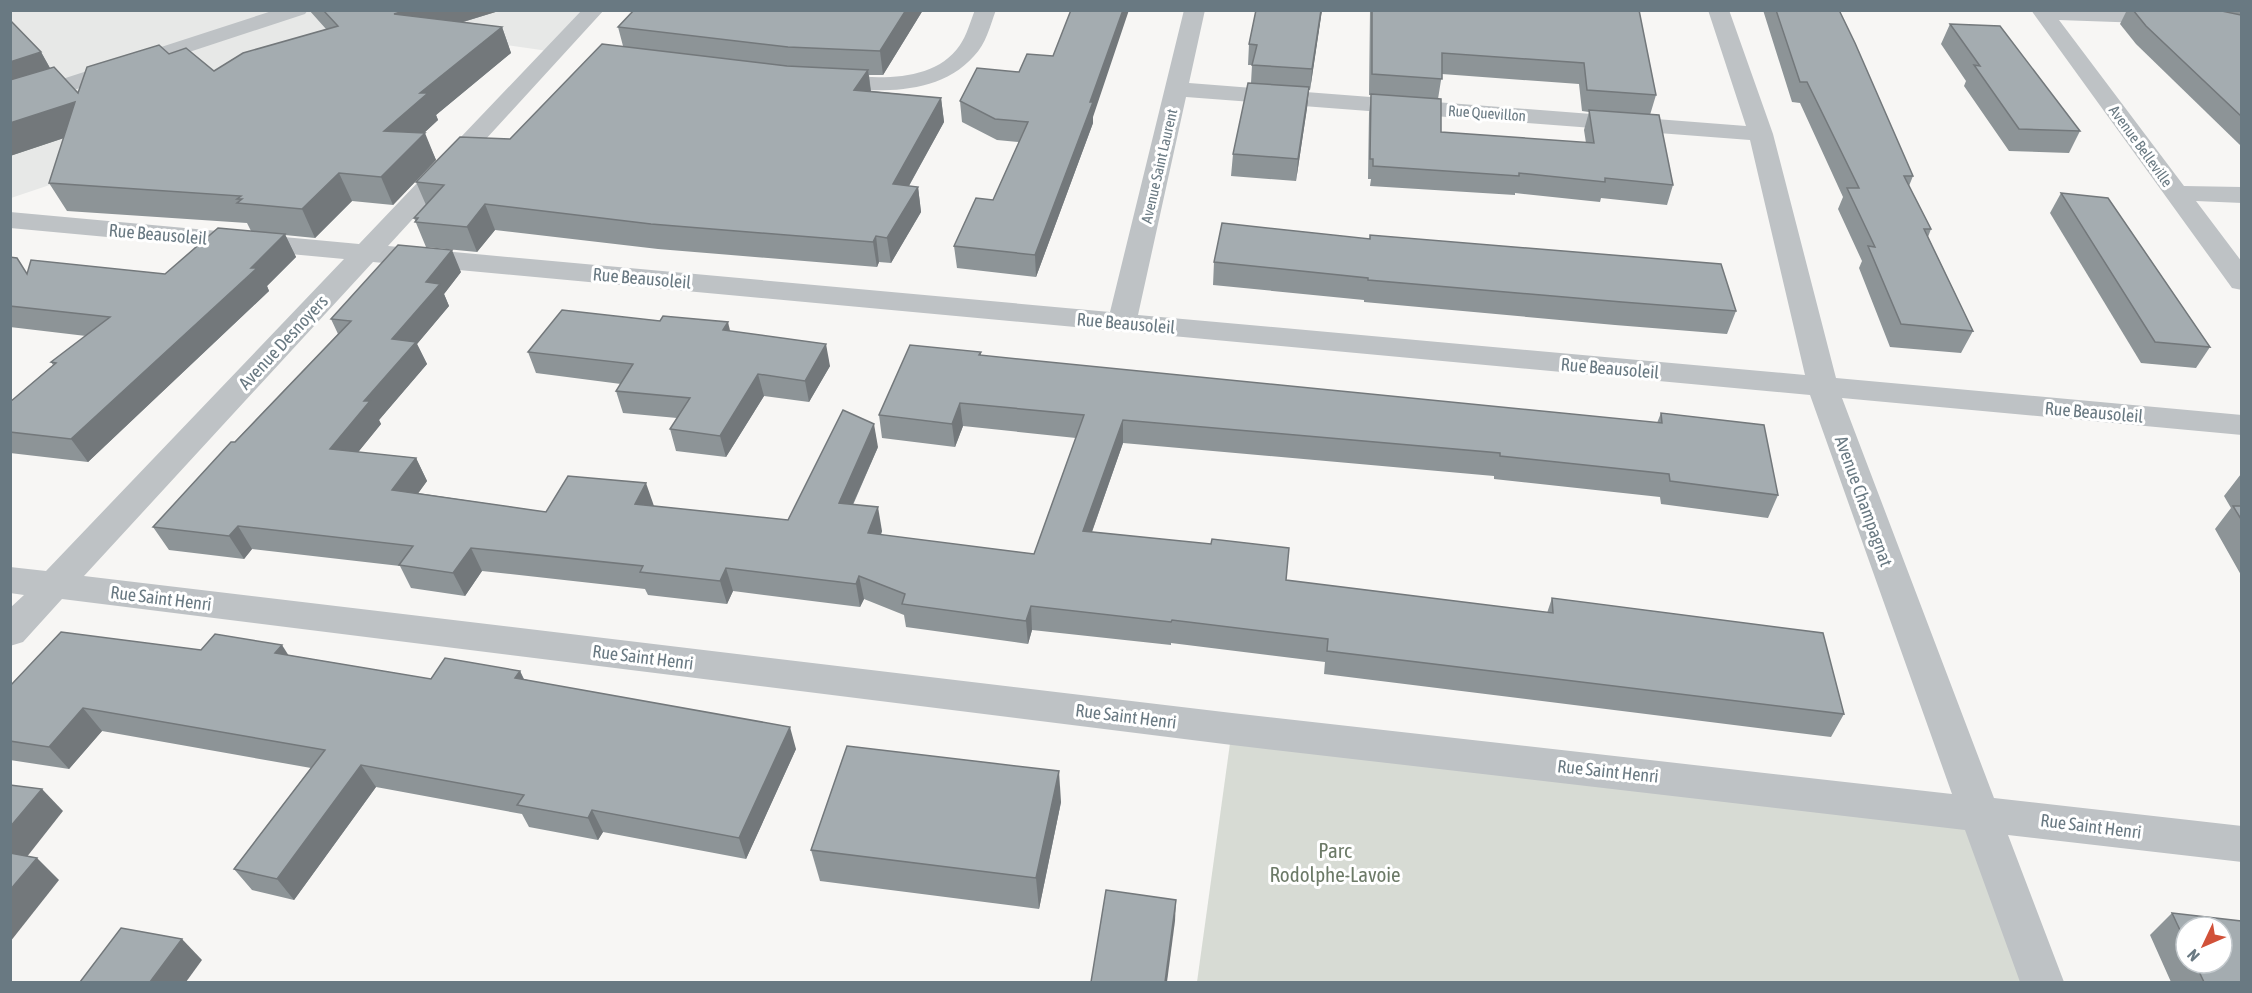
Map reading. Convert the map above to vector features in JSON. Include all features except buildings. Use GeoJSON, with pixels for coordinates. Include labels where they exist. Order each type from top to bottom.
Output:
{"type":"FeatureCollection","features":[{"type":"Feature","properties":{"kind":"street"},"geometry":{"type":"LineString","coordinates":[[10,104],[298,10]]}},
{"type":"Feature","properties":{"kind":"street","name":"Avenue Desnoyers"},"geometry":{"type":"LineString","coordinates":[[10,632],[366,253],[567,53],[594,10]]}},
{"type":"Feature","properties":{"kind":"street"},"geometry":{"type":"LineString","coordinates":[[803,80],[892,85],[934,77],[966,52],[986,10]]}},
{"type":"Feature","properties":{"kind":"street","name":"Avenue Saint Laurent"},"geometry":{"type":"LineString","coordinates":[[1122,322],[1195,10]]}},
{"type":"Feature","properties":{"kind":"street","name":"Avenue Champagnat"},"geometry":{"type":"LineString","coordinates":[[1718,10],[1761,134],[1823,387],[2042,982]]}},
{"type":"Feature","properties":{"kind":"street"},"geometry":{"type":"LineString","coordinates":[[2042,12],[2200,20],[2241,27]]}},
{"type":"Feature","properties":{"kind":"street","name":"Avenue Belleville"},"geometry":{"type":"LineString","coordinates":[[2042,12],[2241,282]]}},
{"type":"Feature","properties":{"kind":"street","name":"Rue Quevillon"},"geometry":{"type":"LineString","coordinates":[[1177,89],[1761,134]]}},
{"type":"Feature","properties":{"kind":"street"},"geometry":{"type":"LineString","coordinates":[[2176,193],[2241,195]]}},
{"type":"Feature","properties":{"kind":"street","name":"Rue Beausoleil"},"geometry":{"type":"LineString","coordinates":[[10,220],[2241,425]]}},
{"type":"Feature","properties":{"kind":"street","name":"Rue Saint Henri"},"geometry":{"type":"LineString","coordinates":[[10,580],[1220,728],[2241,844]]}},
{"type":"Feature","properties":{"kind":"shaded area"},"geometry":{"type":"Polygon","coordinates":[[[10,11],[594,11],[555,52],[477,41],[11,198],[10,11]]]}},
{"type":"Feature","properties":{"kind":"green space","name":"Parc Rodolphe-Lavoie"},"geometry":{"type":"Polygon","coordinates":[[[1232,729],[1979,813],[2042,982],[1197,982],[1232,729]]]}}]}
